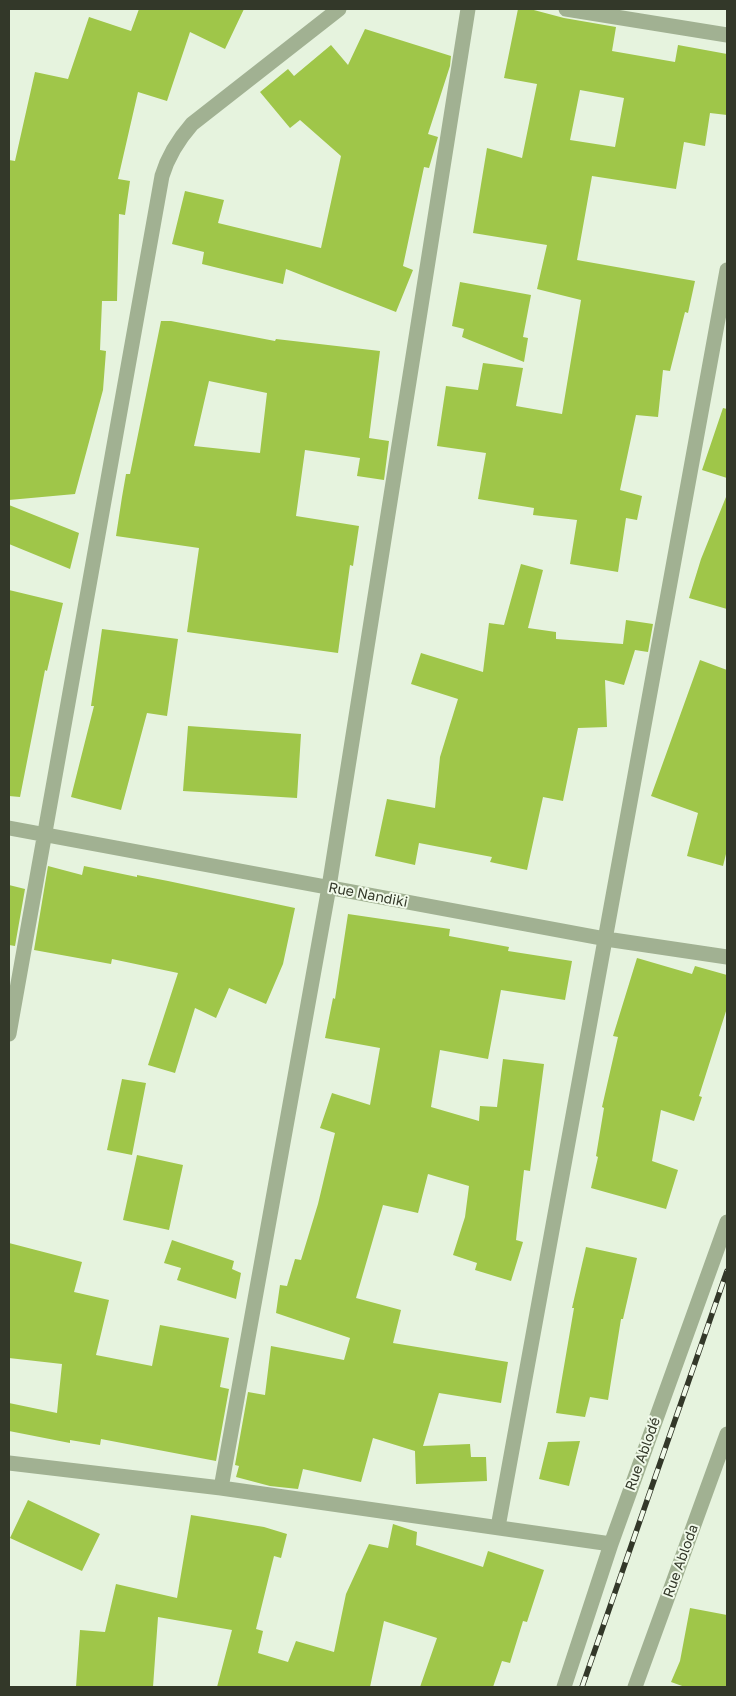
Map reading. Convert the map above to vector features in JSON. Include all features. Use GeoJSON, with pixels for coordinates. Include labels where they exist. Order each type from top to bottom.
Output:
{"type":"FeatureCollection","features":[{"type":"Feature","properties":{"kind":"street"},"geometry":{"type":"LineString","coordinates":[[9,1034],[162,176],[167,161],[183,134],[192,124],[339,9]]}},
{"type":"Feature","properties":{"kind":"street"},"geometry":{"type":"LineString","coordinates":[[220,1488],[329,887],[468,9]]}},
{"type":"Feature","properties":{"kind":"street"},"geometry":{"type":"LineString","coordinates":[[566,9],[727,35]]}},
{"type":"Feature","properties":{"kind":"street"},"geometry":{"type":"LineString","coordinates":[[498,1527],[727,270]]}},
{"type":"Feature","properties":{"kind":"street","name":"Rue Nandiki"},"geometry":{"type":"LineString","coordinates":[[9,828],[606,939],[727,957]]}},
{"type":"Feature","properties":{"kind":"street","name":"Rue Ablodé"},"geometry":{"type":"LineString","coordinates":[[564,1687],[611,1544],[727,1222]]}},
{"type":"Feature","properties":{"kind":"street","name":"Rue Abloda"},"geometry":{"type":"LineString","coordinates":[[634,1687],[727,1434]]}},
{"type":"Feature","properties":{"kind":"street"},"geometry":{"type":"LineString","coordinates":[[9,1463],[220,1488],[611,1544]]}},
{"type":"Feature","properties":{"kind":"building"},"geometry":{"type":"Polygon","coordinates":[[[139,9],[244,9],[225,49],[190,32],[167,101],[138,92],[118,179],[130,181],[125,215],[119,214],[117,301],[102,301],[100,350],[106,351],[103,390],[75,494],[9,500],[9,160],[15,161],[35,72],[68,79],[89,17],[131,31],[139,9]]]}},
{"type":"Feature","properties":{"kind":"building"},"geometry":{"type":"Polygon","coordinates":[[[518,9],[530,9],[564,18],[616,27],[612,51],[675,62],[678,45],[727,54],[727,115],[710,113],[705,146],[684,142],[676,189],[592,176],[577,260],[695,281],[688,313],[685,312],[670,371],[663,370],[658,417],[636,415],[620,490],[642,496],[637,520],[626,518],[618,572],[570,564],[577,520],[533,515],[534,508],[478,499],[486,453],[437,446],[446,386],[478,390],[483,363],[523,368],[516,406],[562,414],[581,300],[537,289],[547,245],[473,233],[487,148],[522,158],[537,84],[504,78],[518,9]],[[580,90],[570,140],[615,147],[624,98],[580,90]]]}},
{"type":"Feature","properties":{"kind":"building"},"geometry":{"type":"Polygon","coordinates":[[[365,29],[451,56],[450,66],[428,134],[438,137],[429,168],[424,167],[403,266],[413,270],[396,312],[286,269],[283,284],[202,264],[204,252],[172,244],[185,191],[224,200],[218,223],[321,248],[341,156],[300,120],[290,128],[260,92],[288,69],[294,76],[331,45],[348,65],[365,29]]]}},
{"type":"Feature","properties":{"kind":"building"},"geometry":{"type":"Polygon","coordinates":[[[460,282],[531,295],[523,337],[528,338],[524,362],[462,337],[464,329],[452,326],[460,282]]]}},
{"type":"Feature","properties":{"kind":"building"},"geometry":{"type":"Polygon","coordinates":[[[161,321],[171,321],[275,341],[276,339],[380,351],[369,438],[389,441],[384,480],[357,476],[360,458],[305,450],[296,516],[359,526],[353,566],[350,565],[338,653],[187,632],[199,548],[116,536],[126,474],[130,474],[161,321]],[[209,381],[194,446],[260,453],[267,393],[209,381]]]}},
{"type":"Feature","properties":{"kind":"building"},"geometry":{"type":"Polygon","coordinates":[[[723,408],[727,409],[727,478],[702,470],[723,408]]]}},
{"type":"Feature","properties":{"kind":"building"},"geometry":{"type":"Polygon","coordinates":[[[726,497],[727,609],[689,598],[701,559],[726,497]]]}},
{"type":"Feature","properties":{"kind":"building"},"geometry":{"type":"Polygon","coordinates":[[[9,505],[79,533],[70,569],[9,544],[9,505]]]}},
{"type":"Feature","properties":{"kind":"building"},"geometry":{"type":"Polygon","coordinates":[[[521,564],[543,570],[528,628],[556,632],[556,639],[623,644],[626,620],[653,624],[648,652],[635,650],[624,685],[605,680],[607,727],[578,728],[563,801],[543,797],[527,870],[490,862],[492,857],[419,843],[415,865],[375,856],[387,799],[435,808],[440,757],[458,699],[411,684],[421,653],[483,672],[489,623],[504,625],[521,564]]]}},
{"type":"Feature","properties":{"kind":"building"},"geometry":{"type":"Polygon","coordinates":[[[9,590],[63,603],[47,671],[45,670],[20,797],[9,796],[9,590]]]}},
{"type":"Feature","properties":{"kind":"building"},"geometry":{"type":"Polygon","coordinates":[[[102,629],[178,639],[167,716],[147,713],[121,810],[71,797],[94,706],[91,706],[102,629]]]}},
{"type":"Feature","properties":{"kind":"building"},"geometry":{"type":"Polygon","coordinates":[[[700,660],[727,670],[727,850],[723,866],[687,856],[698,813],[651,796],[700,660]]]}},
{"type":"Feature","properties":{"kind":"building"},"geometry":{"type":"Polygon","coordinates":[[[188,726],[301,734],[297,798],[183,791],[188,726]]]}},
{"type":"Feature","properties":{"kind":"building"},"geometry":{"type":"Polygon","coordinates":[[[48,866],[82,875],[84,866],[137,877],[137,875],[295,908],[283,964],[266,1004],[229,988],[216,1018],[195,1008],[175,1073],[148,1065],[178,973],[112,959],[111,964],[34,950],[48,866]]]}},
{"type":"Feature","properties":{"kind":"building"},"geometry":{"type":"Polygon","coordinates":[[[9,885],[25,889],[15,946],[9,945],[9,885]]]}},
{"type":"Feature","properties":{"kind":"building"},"geometry":{"type":"Polygon","coordinates":[[[348,914],[450,929],[449,936],[509,947],[508,951],[572,961],[565,1000],[501,990],[488,1059],[440,1050],[431,1107],[479,1121],[480,1106],[497,1107],[503,1059],[544,1064],[530,1171],[524,1170],[516,1240],[523,1242],[511,1281],[475,1270],[477,1263],[453,1255],[465,1217],[469,1186],[428,1174],[418,1213],[383,1205],[356,1298],[401,1310],[393,1343],[508,1362],[501,1403],[439,1393],[423,1446],[470,1444],[471,1457],[486,1457],[487,1481],[416,1484],[415,1451],[373,1438],[361,1482],[303,1469],[298,1489],[270,1486],[236,1477],[239,1466],[235,1465],[248,1392],[265,1395],[271,1346],[344,1360],[350,1338],[276,1313],[280,1285],[287,1286],[295,1259],[301,1260],[318,1204],[335,1133],[320,1128],[332,1093],[370,1105],[380,1048],[325,1038],[333,998],[335,999],[348,914]]]}},
{"type":"Feature","properties":{"kind":"building"},"geometry":{"type":"Polygon","coordinates":[[[637,958],[692,974],[695,966],[727,975],[727,1008],[699,1096],[702,1097],[694,1121],[661,1110],[652,1161],[678,1170],[666,1209],[591,1188],[598,1157],[596,1156],[604,1108],[602,1107],[618,1037],[613,1036],[637,958]]]}},
{"type":"Feature","properties":{"kind":"building"},"geometry":{"type":"Polygon","coordinates":[[[122,1079],[146,1083],[132,1155],[107,1150],[122,1079]]]}},
{"type":"Feature","properties":{"kind":"building"},"geometry":{"type":"Polygon","coordinates":[[[137,1155],[183,1165],[169,1230],[123,1220],[137,1155]]]}},
{"type":"Feature","properties":{"kind":"building"},"geometry":{"type":"Polygon","coordinates":[[[172,1240],[234,1261],[232,1269],[241,1273],[236,1299],[177,1280],[181,1268],[164,1263],[172,1240]]]}},
{"type":"Feature","properties":{"kind":"building"},"geometry":{"type":"Polygon","coordinates":[[[9,1243],[82,1262],[74,1292],[109,1300],[96,1355],[152,1366],[160,1325],[229,1338],[220,1387],[229,1389],[216,1461],[101,1439],[100,1445],[70,1440],[70,1443],[9,1431],[9,1403],[57,1413],[62,1364],[9,1358],[9,1243]]]}},
{"type":"Feature","properties":{"kind":"building"},"geometry":{"type":"Polygon","coordinates":[[[586,1247],[637,1258],[623,1319],[621,1319],[608,1400],[590,1397],[585,1417],[556,1413],[574,1308],[572,1308],[586,1247]]]}},
{"type":"Feature","properties":{"kind":"building"},"geometry":{"type":"Polygon","coordinates":[[[580,1441],[569,1486],[539,1479],[548,1442],[580,1441]]]}},
{"type":"Feature","properties":{"kind":"building"},"geometry":{"type":"Polygon","coordinates":[[[28,1500],[100,1534],[82,1571],[10,1538],[28,1500]]]}},
{"type":"Feature","properties":{"kind":"building"},"geometry":{"type":"Polygon","coordinates":[[[191,1515],[264,1527],[287,1534],[281,1558],[274,1556],[256,1629],[263,1631],[258,1653],[288,1662],[296,1641],[334,1652],[346,1594],[369,1544],[388,1548],[393,1524],[417,1532],[416,1545],[483,1567],[488,1551],[544,1570],[527,1622],[523,1621],[510,1663],[502,1661],[493,1687],[420,1687],[437,1638],[384,1621],[370,1687],[217,1687],[232,1630],[158,1617],[153,1687],[76,1687],[80,1630],[105,1632],[116,1584],[177,1598],[191,1515]]]}},
{"type":"Feature","properties":{"kind":"building"},"geometry":{"type":"Polygon","coordinates":[[[690,1608],[727,1615],[727,1687],[685,1687],[671,1682],[680,1661],[690,1608]]]}},
{"type":"Feature","properties":{"kind":"railway"},"geometry":{"type":"LineString","coordinates":[[582,1687],[727,1271]]}}]}
